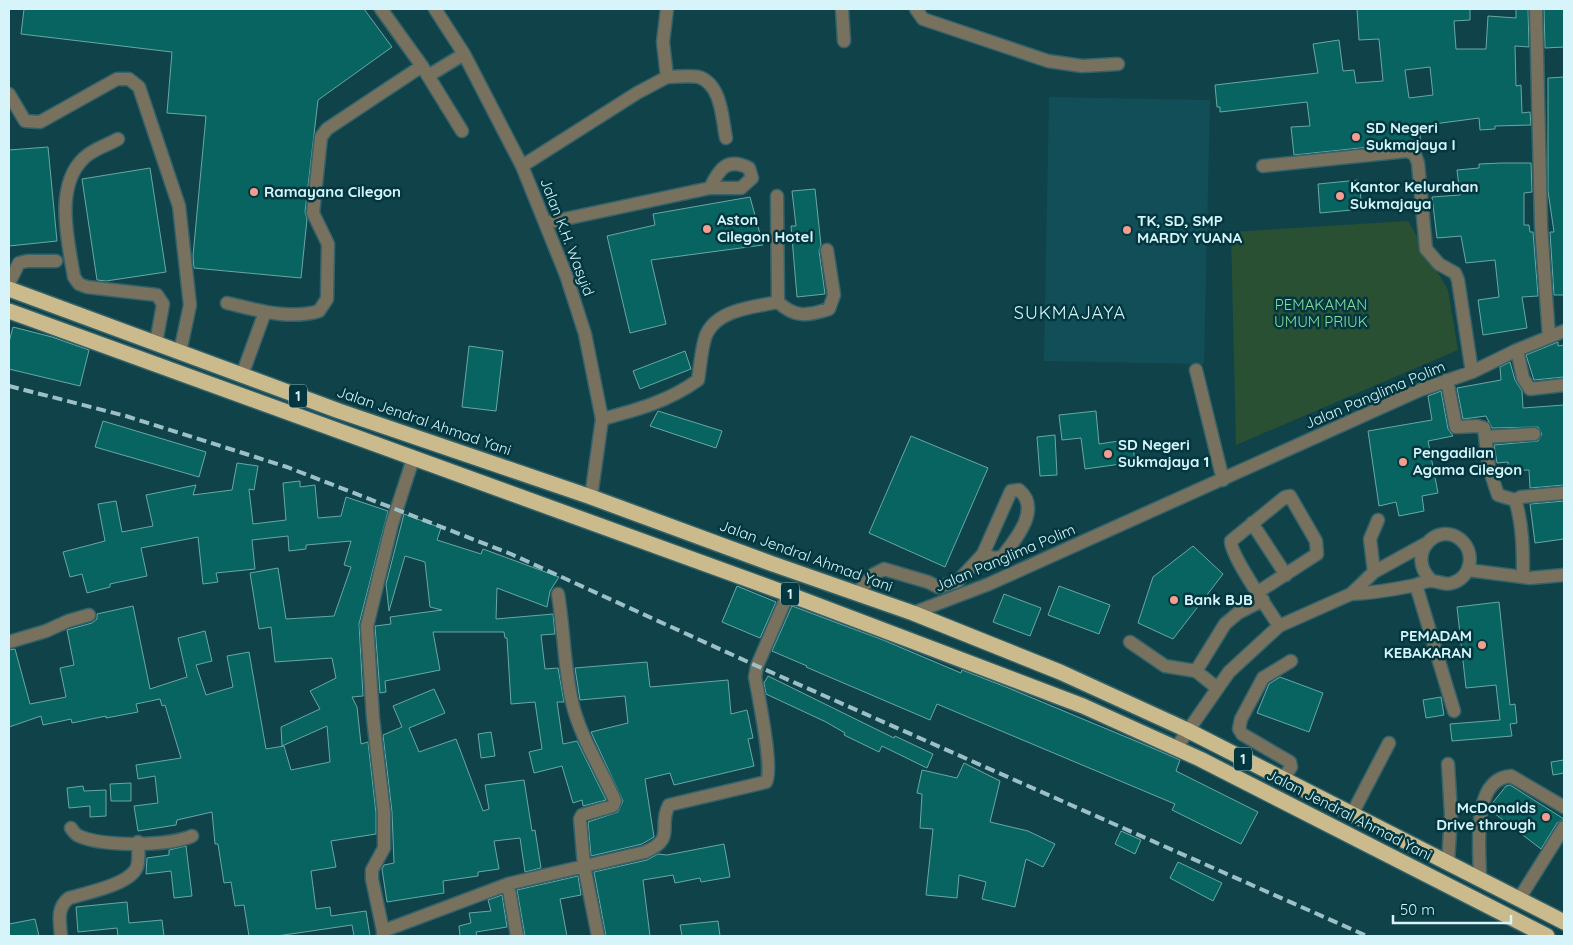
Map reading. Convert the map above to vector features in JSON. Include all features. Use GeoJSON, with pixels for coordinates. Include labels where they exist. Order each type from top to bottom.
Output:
{"type":"FeatureCollection","features":[{"type":"Feature","properties":{"kind":"highway","name":"Jalan Jendral Ahmad Yani"},"geometry":{"type":"LineString","coordinates":[[9,289],[242,376],[590,497],[913,613],[1060,672],[1187,730],[1564,922]]}},
{"type":"Feature","properties":{"kind":"highway","name":"Jalan Jendral Ahmad Yani"},"geometry":{"type":"LineString","coordinates":[[9,310],[788,594],[1038,688],[1176,748],[1546,936]]}},
{"type":"Feature","properties":{"kind":"street"},"geometry":{"type":"LineString","coordinates":[[381,9],[425,71],[462,130]]}},
{"type":"Feature","properties":{"kind":"street","name":"Jalan K.H. Wasyid"},"geometry":{"type":"LineString","coordinates":[[435,9],[464,54],[522,166],[566,275],[585,334],[602,419],[590,497]]}},
{"type":"Feature","properties":{"kind":"street"},"geometry":{"type":"LineString","coordinates":[[666,9],[663,42],[667,77]]}},
{"type":"Feature","properties":{"kind":"street"},"geometry":{"type":"LineString","coordinates":[[842,9],[844,41]]}},
{"type":"Feature","properties":{"kind":"street"},"geometry":{"type":"LineString","coordinates":[[916,9],[923,19],[1048,61],[1082,66],[1118,64]]}},
{"type":"Feature","properties":{"kind":"street"},"geometry":{"type":"LineString","coordinates":[[1536,9],[1541,226],[1549,337]]}},
{"type":"Feature","properties":{"kind":"street"},"geometry":{"type":"LineString","coordinates":[[227,303],[265,312],[304,316],[320,311],[327,299],[328,244],[312,213],[321,137],[327,129],[425,71],[464,54]]}},
{"type":"Feature","properties":{"kind":"street"},"geometry":{"type":"LineString","coordinates":[[522,166],[637,93],[667,77],[698,77],[706,81],[716,92],[726,138]]}},
{"type":"Feature","properties":{"kind":"street"},"geometry":{"type":"LineString","coordinates":[[9,94],[25,122],[40,122],[117,79],[129,79],[139,87],[179,206],[190,305],[180,352]]}},
{"type":"Feature","properties":{"kind":"street"},"geometry":{"type":"LineString","coordinates":[[118,139],[86,156],[78,165],[70,182],[65,202],[74,277],[79,284],[87,287],[157,295],[163,304],[156,343]]}},
{"type":"Feature","properties":{"kind":"street"},"geometry":{"type":"LineString","coordinates":[[1264,166],[1408,151],[1415,155],[1418,163],[1426,249],[1439,264],[1455,273],[1458,280],[1472,372]]}},
{"type":"Feature","properties":{"kind":"street"},"geometry":{"type":"LineString","coordinates":[[546,223],[710,188]]}},
{"type":"Feature","properties":{"kind":"street"},"geometry":{"type":"LineString","coordinates":[[776,196],[778,302],[789,312],[800,315],[829,309],[834,295],[827,250]]}},
{"type":"Feature","properties":{"kind":"street"},"geometry":{"type":"LineString","coordinates":[[9,283],[19,264],[27,261],[56,261]]}},
{"type":"Feature","properties":{"kind":"street"},"geometry":{"type":"LineString","coordinates":[[602,419],[662,402],[685,390],[698,380],[706,333],[718,321],[733,312],[778,302]]}},
{"type":"Feature","properties":{"kind":"street"},"geometry":{"type":"LineString","coordinates":[[242,376],[265,312]]}},
{"type":"Feature","properties":{"kind":"street","name":"Jalan Panglima Polim"},"geometry":{"type":"LineString","coordinates":[[913,613],[989,584],[1420,390],[1472,372],[1517,350],[1564,332]]}},
{"type":"Feature","properties":{"kind":"street"},"geometry":{"type":"LineString","coordinates":[[1517,350],[1523,378],[1526,386],[1530,389],[1564,385]]}},
{"type":"Feature","properties":{"kind":"street"},"geometry":{"type":"LineString","coordinates":[[1196,370],[1223,480]]}},
{"type":"Feature","properties":{"kind":"street"},"geometry":{"type":"LineString","coordinates":[[1447,380],[1456,427],[1477,426],[1484,428],[1489,468],[1498,495],[1515,500],[1521,497],[1563,493]]}},
{"type":"Feature","properties":{"kind":"street"},"geometry":{"type":"LineString","coordinates":[[1484,437],[1534,434]]}},
{"type":"Feature","properties":{"kind":"street"},"geometry":{"type":"LineString","coordinates":[[414,459],[392,524],[367,626],[373,718],[384,813],[384,848],[372,870],[372,879],[383,934],[508,884],[645,852],[657,847],[663,840],[666,833],[666,811],[669,805],[685,799],[761,784],[768,779],[768,759],[755,677],[757,666],[788,594]]}},
{"type":"Feature","properties":{"kind":"street"},"geometry":{"type":"LineString","coordinates":[[857,593],[874,574],[884,569],[928,582],[938,587],[957,582],[983,554],[1005,502],[1011,492],[1019,490],[1028,502],[1029,511],[1018,537],[1002,557],[993,558],[983,554]]}},
{"type":"Feature","properties":{"kind":"street"},"geometry":{"type":"LineString","coordinates":[[1196,671],[1224,624],[1260,596],[1286,575],[1317,554],[1318,546],[1290,496],[1285,497],[1231,541],[1231,546],[1260,596],[1279,626]]}},
{"type":"Feature","properties":{"kind":"street"},"geometry":{"type":"LineString","coordinates":[[1515,500],[1522,540],[1523,577]]}},
{"type":"Feature","properties":{"kind":"street"},"geometry":{"type":"LineString","coordinates":[[1374,572],[1370,539],[1378,520]]}},
{"type":"Feature","properties":{"kind":"street"},"geometry":{"type":"LineString","coordinates":[[1252,523],[1286,575]]}},
{"type":"Feature","properties":{"kind":"street"},"geometry":{"type":"LineString","coordinates":[[1351,594],[1374,572],[1425,544],[1434,537],[1445,535],[1460,540],[1469,554],[1468,570],[1461,578],[1452,583],[1441,584],[1431,580],[1424,573],[1420,564],[1425,544]]}},
{"type":"Feature","properties":{"kind":"street"},"geometry":{"type":"LineString","coordinates":[[1468,570],[1523,577],[1564,575]]}},
{"type":"Feature","properties":{"kind":"street"},"geometry":{"type":"LineString","coordinates":[[1176,748],[1228,672],[1279,626],[1351,594],[1378,592],[1416,585],[1431,580]]}},
{"type":"Feature","properties":{"kind":"street"},"geometry":{"type":"LineString","coordinates":[[1416,585],[1454,711]]}},
{"type":"Feature","properties":{"kind":"street"},"geometry":{"type":"LineString","coordinates":[[558,594],[572,703],[593,758],[605,777],[615,801],[613,806],[581,816],[584,866],[598,936]]}},
{"type":"Feature","properties":{"kind":"street"},"geometry":{"type":"LineString","coordinates":[[9,642],[46,631],[68,620],[89,615]]}},
{"type":"Feature","properties":{"kind":"street"},"geometry":{"type":"LineString","coordinates":[[1130,642],[1165,666],[1196,671],[1217,688]]}},
{"type":"Feature","properties":{"kind":"street"},"geometry":{"type":"LineString","coordinates":[[1283,779],[1291,767],[1290,762],[1242,734],[1239,729],[1241,719],[1263,678],[1291,661]]}},
{"type":"Feature","properties":{"kind":"street"},"geometry":{"type":"LineString","coordinates":[[1352,814],[1389,743]]}},
{"type":"Feature","properties":{"kind":"street"},"geometry":{"type":"LineString","coordinates":[[1448,764],[1452,814],[1448,863]]}},
{"type":"Feature","properties":{"kind":"street"},"geometry":{"type":"LineString","coordinates":[[1480,879],[1480,807],[1496,781],[1502,777],[1511,776],[1564,807]]}},
{"type":"Feature","properties":{"kind":"street"},"geometry":{"type":"LineString","coordinates":[[1519,899],[1564,827]]}},
{"type":"Feature","properties":{"kind":"street"},"geometry":{"type":"LineString","coordinates":[[71,828],[78,836],[97,840],[138,842],[182,840],[192,836]]}},
{"type":"Feature","properties":{"kind":"street"},"geometry":{"type":"LineString","coordinates":[[61,936],[60,908],[64,902],[69,898],[123,881],[132,875],[137,867],[138,842]]}},
{"type":"Feature","properties":{"kind":"street"},"geometry":{"type":"LineString","coordinates":[[508,884],[517,936]]}},
{"type":"Feature","properties":{"kind":"shaded area","name":"TK, SD, SMP MARDY YUANA"},"geometry":{"type":"Polygon","coordinates":[[[1049,97],[1210,100],[1204,364],[1044,361],[1049,97]]]}},
{"type":"Feature","properties":{"kind":"green space","name":"PEMAKAMAN UMUM PRIUK"},"geometry":{"type":"Polygon","coordinates":[[[1408,221],[1448,290],[1458,350],[1236,445],[1231,232],[1408,221]]]}},
{"type":"Feature","properties":{"kind":"building","name":"Ramayana Cilegon"},"geometry":{"type":"Polygon","coordinates":[[[24,9],[364,9],[392,47],[318,100],[305,212],[307,219],[301,278],[194,268],[193,256],[206,116],[167,113],[172,52],[21,34],[24,9]]]}},
{"type":"Feature","properties":{"kind":"building"},"geometry":{"type":"Polygon","coordinates":[[[1357,9],[1470,9],[1470,20],[1454,21],[1456,49],[1486,49],[1488,16],[1516,18],[1516,9],[1528,9],[1529,47],[1515,46],[1516,86],[1521,85],[1522,113],[1530,112],[1531,125],[1495,126],[1495,129],[1480,130],[1479,118],[1419,126],[1421,146],[1407,143],[1294,155],[1291,127],[1310,126],[1307,102],[1220,112],[1220,107],[1217,107],[1215,85],[1318,73],[1313,44],[1339,40],[1343,71],[1354,70],[1356,83],[1383,81],[1379,39],[1359,40],[1357,9]],[[1430,67],[1405,70],[1409,98],[1433,95],[1430,67]]]}},
{"type":"Feature","properties":{"kind":"building"},"geometry":{"type":"Polygon","coordinates":[[[1544,9],[1564,9],[1564,47],[1545,48],[1544,9]]]}},
{"type":"Feature","properties":{"kind":"building"},"geometry":{"type":"Polygon","coordinates":[[[1564,77],[1564,295],[1554,295],[1550,232],[1554,232],[1548,191],[1548,78],[1564,77]]]}},
{"type":"Feature","properties":{"kind":"building"},"geometry":{"type":"Polygon","coordinates":[[[48,147],[57,241],[9,246],[9,150],[48,147]]]}},
{"type":"Feature","properties":{"kind":"building"},"geometry":{"type":"Polygon","coordinates":[[[1531,163],[1532,192],[1524,193],[1524,225],[1529,225],[1530,232],[1533,232],[1538,296],[1522,297],[1527,328],[1483,335],[1478,300],[1499,297],[1495,260],[1466,263],[1461,236],[1437,238],[1432,197],[1460,195],[1457,170],[1479,168],[1479,164],[1531,163]]]}},
{"type":"Feature","properties":{"kind":"building"},"geometry":{"type":"Polygon","coordinates":[[[150,168],[166,272],[106,281],[97,280],[82,179],[150,168]]]}},
{"type":"Feature","properties":{"kind":"building","name":"Kantor Kelurahan Sukmajaya"},"geometry":{"type":"Polygon","coordinates":[[[1359,180],[1362,209],[1320,213],[1318,184],[1359,180]]]}},
{"type":"Feature","properties":{"kind":"building"},"geometry":{"type":"Polygon","coordinates":[[[815,189],[821,245],[819,251],[825,294],[797,297],[791,226],[796,226],[792,191],[815,189]]]}},
{"type":"Feature","properties":{"kind":"building"},"geometry":{"type":"Polygon","coordinates":[[[750,197],[763,245],[651,260],[666,324],[630,333],[607,236],[655,225],[653,214],[750,197]]]}},
{"type":"Feature","properties":{"kind":"building"},"geometry":{"type":"Polygon","coordinates":[[[13,327],[52,337],[89,350],[80,386],[9,369],[9,342],[13,327]]]}},
{"type":"Feature","properties":{"kind":"building"},"geometry":{"type":"Polygon","coordinates":[[[1558,342],[1558,346],[1564,345],[1564,377],[1534,380],[1526,355],[1558,342]]]}},
{"type":"Feature","properties":{"kind":"building"},"geometry":{"type":"Polygon","coordinates":[[[469,346],[503,351],[496,411],[462,407],[469,346]]]}},
{"type":"Feature","properties":{"kind":"building"},"geometry":{"type":"Polygon","coordinates":[[[685,351],[691,369],[640,389],[633,371],[685,351]]]}},
{"type":"Feature","properties":{"kind":"building"},"geometry":{"type":"Polygon","coordinates":[[[1510,362],[1515,380],[1522,391],[1523,408],[1564,405],[1564,485],[1530,488],[1529,470],[1508,471],[1508,462],[1497,463],[1494,445],[1538,441],[1542,434],[1538,427],[1492,428],[1486,416],[1463,419],[1457,388],[1501,380],[1500,367],[1510,362]]]}},
{"type":"Feature","properties":{"kind":"building","name":"Pengadilan Agama Cilegon"},"geometry":{"type":"Polygon","coordinates":[[[1441,391],[1448,429],[1453,436],[1428,441],[1438,493],[1422,496],[1424,511],[1399,516],[1396,502],[1379,506],[1368,431],[1432,420],[1428,396],[1441,391]]]}},
{"type":"Feature","properties":{"kind":"building"},"geometry":{"type":"Polygon","coordinates":[[[658,411],[722,431],[716,448],[650,426],[658,411]]]}},
{"type":"Feature","properties":{"kind":"building"},"geometry":{"type":"Polygon","coordinates":[[[1096,411],[1099,444],[1132,439],[1135,462],[1085,469],[1081,438],[1062,440],[1059,415],[1096,411]]]}},
{"type":"Feature","properties":{"kind":"building"},"geometry":{"type":"Polygon","coordinates":[[[103,421],[206,452],[199,477],[95,447],[103,421]]]}},
{"type":"Feature","properties":{"kind":"building"},"geometry":{"type":"Polygon","coordinates":[[[1055,435],[1057,475],[1040,476],[1037,437],[1055,435]]]}},
{"type":"Feature","properties":{"kind":"building"},"geometry":{"type":"Polygon","coordinates":[[[911,436],[988,468],[945,567],[869,533],[911,436]]]}},
{"type":"Feature","properties":{"kind":"building"},"geometry":{"type":"Polygon","coordinates":[[[237,463],[258,466],[254,490],[249,489],[253,524],[286,520],[283,483],[300,481],[300,487],[315,485],[318,518],[341,516],[346,497],[388,511],[359,624],[363,696],[352,697],[357,707],[361,744],[368,742],[376,813],[376,834],[331,841],[336,867],[311,871],[316,909],[330,907],[331,916],[366,911],[370,936],[354,936],[352,925],[277,936],[249,936],[244,905],[235,906],[231,882],[224,883],[218,844],[215,844],[212,812],[177,820],[176,825],[138,831],[134,806],[158,803],[155,776],[138,779],[136,765],[181,758],[165,705],[162,706],[160,699],[136,704],[138,712],[106,718],[106,716],[72,723],[71,719],[43,725],[41,716],[9,727],[9,650],[15,649],[30,704],[66,697],[60,668],[74,665],[67,630],[92,623],[97,619],[97,614],[133,606],[150,689],[187,677],[178,638],[205,631],[212,661],[196,665],[206,695],[233,687],[227,656],[249,652],[266,749],[284,746],[291,770],[330,762],[327,726],[282,746],[281,727],[320,709],[310,691],[336,678],[332,658],[275,662],[271,627],[259,629],[250,573],[278,568],[286,619],[334,616],[351,567],[344,565],[351,541],[306,545],[306,549],[289,551],[288,536],[252,540],[255,569],[216,573],[218,582],[203,584],[198,537],[141,548],[147,576],[110,584],[110,587],[87,593],[82,574],[70,577],[63,552],[105,541],[98,504],[116,501],[122,532],[153,526],[146,495],[196,485],[193,495],[232,490],[237,463]]]}},
{"type":"Feature","properties":{"kind":"building"},"geometry":{"type":"Polygon","coordinates":[[[1564,501],[1564,539],[1535,543],[1530,504],[1564,501]]]}},
{"type":"Feature","properties":{"kind":"building"},"geometry":{"type":"Polygon","coordinates":[[[404,514],[441,528],[437,540],[481,554],[483,549],[559,577],[550,591],[547,607],[497,588],[496,619],[553,614],[555,634],[541,635],[545,669],[558,668],[564,702],[557,702],[563,744],[577,741],[606,800],[583,806],[582,800],[573,803],[562,766],[534,773],[529,752],[542,749],[535,702],[511,704],[507,638],[505,638],[504,632],[433,632],[440,670],[385,681],[386,692],[380,693],[375,626],[391,624],[390,617],[442,610],[430,607],[425,562],[405,556],[389,611],[386,584],[404,514]]]}},
{"type":"Feature","properties":{"kind":"building","name":"Bank BJB"},"geometry":{"type":"Polygon","coordinates":[[[1193,546],[1223,574],[1173,639],[1138,623],[1153,577],[1193,546]]]}},
{"type":"Feature","properties":{"kind":"building"},"geometry":{"type":"Polygon","coordinates":[[[737,586],[776,602],[760,638],[722,622],[737,586]]]}},
{"type":"Feature","properties":{"kind":"building"},"geometry":{"type":"Polygon","coordinates":[[[1059,586],[1110,605],[1099,634],[1048,615],[1059,586]]]}},
{"type":"Feature","properties":{"kind":"building"},"geometry":{"type":"Polygon","coordinates":[[[1004,594],[1041,608],[1030,636],[993,622],[1004,594]]]}},
{"type":"Feature","properties":{"kind":"building","name":"PEMADAM KEBAKARAN"},"geometry":{"type":"Polygon","coordinates":[[[1499,602],[1510,705],[1515,704],[1517,723],[1510,724],[1512,736],[1452,741],[1450,724],[1500,720],[1496,685],[1466,688],[1457,607],[1499,602]]]}},
{"type":"Feature","properties":{"kind":"building"},"geometry":{"type":"Polygon","coordinates":[[[792,606],[883,640],[961,673],[962,670],[1006,687],[1180,760],[1176,771],[1258,812],[1241,844],[1172,810],[1175,804],[937,704],[930,720],[806,667],[772,651],[792,606]]]}},
{"type":"Feature","properties":{"kind":"building"},"geometry":{"type":"Polygon","coordinates":[[[647,662],[650,687],[728,680],[731,714],[747,710],[753,738],[748,739],[754,766],[674,785],[670,773],[645,779],[654,837],[642,844],[591,856],[588,822],[618,812],[623,801],[591,732],[628,723],[625,696],[580,700],[575,668],[647,662]]]}},
{"type":"Feature","properties":{"kind":"building"},"geometry":{"type":"Polygon","coordinates":[[[768,676],[894,738],[895,736],[933,754],[927,768],[882,746],[879,752],[844,735],[845,733],[826,722],[766,694],[764,683],[768,676]]]}},
{"type":"Feature","properties":{"kind":"building"},"geometry":{"type":"Polygon","coordinates":[[[1280,677],[1323,693],[1309,732],[1257,713],[1269,684],[1280,677]]]}},
{"type":"Feature","properties":{"kind":"building"},"geometry":{"type":"Polygon","coordinates":[[[434,689],[445,713],[409,728],[419,752],[456,739],[483,811],[489,809],[485,785],[524,780],[532,831],[535,830],[541,868],[525,872],[520,838],[494,841],[499,869],[478,872],[478,876],[443,881],[444,893],[387,902],[382,869],[384,865],[394,863],[392,812],[383,735],[402,727],[393,706],[434,689]]]}},
{"type":"Feature","properties":{"kind":"building"},"geometry":{"type":"Polygon","coordinates":[[[1441,697],[1444,715],[1426,718],[1423,700],[1441,697]]]}},
{"type":"Feature","properties":{"kind":"building"},"geometry":{"type":"Polygon","coordinates":[[[491,732],[495,756],[481,758],[478,734],[491,732]]]}},
{"type":"Feature","properties":{"kind":"building"},"geometry":{"type":"Polygon","coordinates":[[[1564,760],[1564,773],[1553,775],[1551,762],[1564,760]]]}},
{"type":"Feature","properties":{"kind":"building"},"geometry":{"type":"Polygon","coordinates":[[[964,763],[1000,781],[990,822],[1028,831],[1055,844],[1043,867],[1026,859],[1015,907],[982,899],[986,882],[959,875],[957,898],[926,895],[933,829],[920,828],[922,794],[917,793],[922,770],[957,778],[964,763]]]}},
{"type":"Feature","properties":{"kind":"building"},"geometry":{"type":"Polygon","coordinates":[[[131,783],[131,801],[111,801],[110,784],[131,783]]]}},
{"type":"Feature","properties":{"kind":"building"},"geometry":{"type":"Polygon","coordinates":[[[1510,785],[1564,819],[1557,823],[1541,849],[1490,810],[1491,805],[1506,786],[1510,785]]]}},
{"type":"Feature","properties":{"kind":"building"},"geometry":{"type":"Polygon","coordinates":[[[83,786],[84,791],[106,790],[106,816],[90,817],[90,806],[69,808],[67,788],[83,786]]]}},
{"type":"Feature","properties":{"kind":"building"},"geometry":{"type":"Polygon","coordinates":[[[1121,831],[1141,840],[1135,854],[1115,844],[1121,831]]]}},
{"type":"Feature","properties":{"kind":"building"},"geometry":{"type":"Polygon","coordinates":[[[724,844],[730,877],[701,882],[700,878],[675,883],[673,875],[643,880],[650,936],[606,936],[594,872],[647,860],[658,854],[667,855],[724,844]]]}},
{"type":"Feature","properties":{"kind":"building"},"geometry":{"type":"Polygon","coordinates":[[[186,846],[192,896],[174,898],[171,871],[146,874],[147,858],[169,855],[169,850],[186,846]]]}},
{"type":"Feature","properties":{"kind":"building"},"geometry":{"type":"Polygon","coordinates":[[[1178,862],[1222,883],[1213,901],[1170,878],[1178,862]]]}},
{"type":"Feature","properties":{"kind":"building"},"geometry":{"type":"Polygon","coordinates":[[[578,876],[581,895],[560,899],[567,936],[525,936],[517,890],[578,876]]]}},
{"type":"Feature","properties":{"kind":"building"},"geometry":{"type":"Polygon","coordinates":[[[502,895],[507,927],[476,932],[477,936],[460,936],[459,926],[471,923],[469,913],[491,911],[488,900],[502,895]]]}},
{"type":"Feature","properties":{"kind":"building"},"geometry":{"type":"Polygon","coordinates":[[[127,902],[129,923],[162,920],[164,936],[118,936],[117,928],[78,932],[76,907],[127,902]]]}},
{"type":"Feature","properties":{"kind":"building"},"geometry":{"type":"Polygon","coordinates":[[[35,919],[39,936],[9,936],[9,924],[35,919]]]}},
{"type":"Feature","properties":{"kind":"building"},"geometry":{"type":"Polygon","coordinates":[[[718,921],[720,936],[682,936],[680,925],[718,921]]]}},
{"type":"Feature","properties":{"kind":"railway"},"geometry":{"type":"LineString","coordinates":[[9,386],[126,416],[287,467],[511,554],[757,666],[1367,936]]}},
{"type":"Feature","properties":{"kind":"place","name":"SD Negeri Sukmajaya I"},"geometry":{"type":"Point","coordinates":[1356,137]}},
{"type":"Feature","properties":{"kind":"place","name":"Ramayana Cilegon"},"geometry":{"type":"Point","coordinates":[254,192]}},
{"type":"Feature","properties":{"kind":"place","name":"Kantor Kelurahan Sukmajaya"},"geometry":{"type":"Point","coordinates":[1340,196]}},
{"type":"Feature","properties":{"kind":"place","name":"Aston Cilegon Hotel"},"geometry":{"type":"Point","coordinates":[707,229]}},
{"type":"Feature","properties":{"kind":"place","name":"TK, SD, SMP MARDY YUANA"},"geometry":{"type":"Point","coordinates":[1127,230]}},
{"type":"Feature","properties":{"kind":"place","name":"SD Negeri Sukmajaya 1"},"geometry":{"type":"Point","coordinates":[1108,454]}},
{"type":"Feature","properties":{"kind":"place","name":"Pengadilan Agama Cilegon"},"geometry":{"type":"Point","coordinates":[1403,462]}},
{"type":"Feature","properties":{"kind":"place","name":"Bank BJB"},"geometry":{"type":"Point","coordinates":[1174,600]}},
{"type":"Feature","properties":{"kind":"place","name":"PEMADAM KEBAKARAN"},"geometry":{"type":"Point","coordinates":[1482,645]}},
{"type":"Feature","properties":{"kind":"place","name":"McDonalds Drive through"},"geometry":{"type":"Point","coordinates":[1546,817]}},
{"type":"Feature","properties":{"kind":"district","name":"SUKMAJAYA"},"geometry":{"type":"Point","coordinates":[1070,313]}}]}
